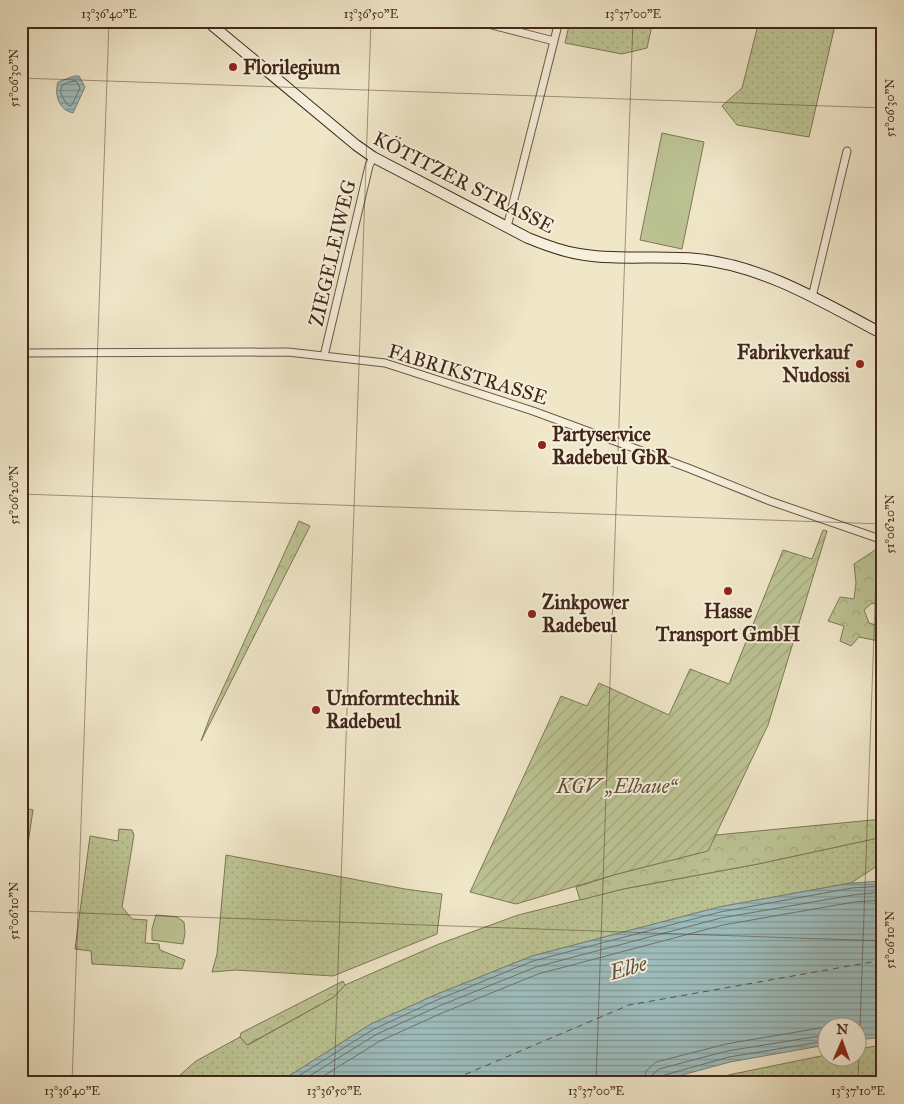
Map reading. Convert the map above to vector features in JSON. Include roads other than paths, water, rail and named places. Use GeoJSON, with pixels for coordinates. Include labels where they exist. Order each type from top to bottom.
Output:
{"type":"FeatureCollection","features":[{"type":"Feature","properties":{"kind":"street","name":"KÖTITZER STRASSE"},"geometry":{"type":"LineString","coordinates":[[207,21],[373,157],[507,227],[553,248],[581,254],[680,258],[716,262],[768,276],[883,334]]}},
{"type":"Feature","properties":{"kind":"street"},"geometry":{"type":"LineString","coordinates":[[476,21],[554,41]]}},
{"type":"Feature","properties":{"kind":"street"},"geometry":{"type":"LineString","coordinates":[[507,227],[558,21]]}},
{"type":"Feature","properties":{"kind":"street"},"geometry":{"type":"LineString","coordinates":[[812,297],[847,151]]}},
{"type":"Feature","properties":{"kind":"street","name":"ZIEGELEIWEG"},"geometry":{"type":"LineString","coordinates":[[324,356],[369,166],[373,157]]}},
{"type":"Feature","properties":{"kind":"street","name":"FABRIKSTRASSE"},"geometry":{"type":"LineString","coordinates":[[21,353],[288,352],[385,364],[533,411],[688,468],[770,501],[883,540]]}},
{"type":"Feature","properties":{"kind":"water"},"geometry":{"type":"Polygon","coordinates":[[[79,76],[85,87],[73,113],[64,109],[61,105],[57,97],[57,87],[58,82],[79,76]]]}},
{"type":"Feature","properties":{"kind":"water","name":"Elbe"},"geometry":{"type":"Polygon","coordinates":[[[883,881],[883,1037],[866,1039],[866,1016],[816,1016],[816,1047],[730,1062],[653,1083],[278,1083],[371,1024],[435,995],[532,956],[719,907],[851,883],[883,881]]]}},
{"type":"Feature","properties":{"kind":"place","name":"Florilegium"},"geometry":{"type":"Point","coordinates":[233,67]}},
{"type":"Feature","properties":{"kind":"place","name":"Fabrikverkauf Nudossi"},"geometry":{"type":"Point","coordinates":[860,364]}},
{"type":"Feature","properties":{"kind":"place","name":"Partyservice Radebeul GbR"},"geometry":{"type":"Point","coordinates":[542,445]}},
{"type":"Feature","properties":{"kind":"place","name":"Hasse Transport GmbH"},"geometry":{"type":"Point","coordinates":[728,591]}},
{"type":"Feature","properties":{"kind":"place","name":"Zinkpower Radebeul"},"geometry":{"type":"Point","coordinates":[532,614]}},
{"type":"Feature","properties":{"kind":"place","name":"Umformtechnik Radebeul"},"geometry":{"type":"Point","coordinates":[316,710]}},
{"type":"Feature","properties":{"kind":"park label","name":"KGV „Elbaue“"},"geometry":{"type":"Point","coordinates":[617,786]}}]}
